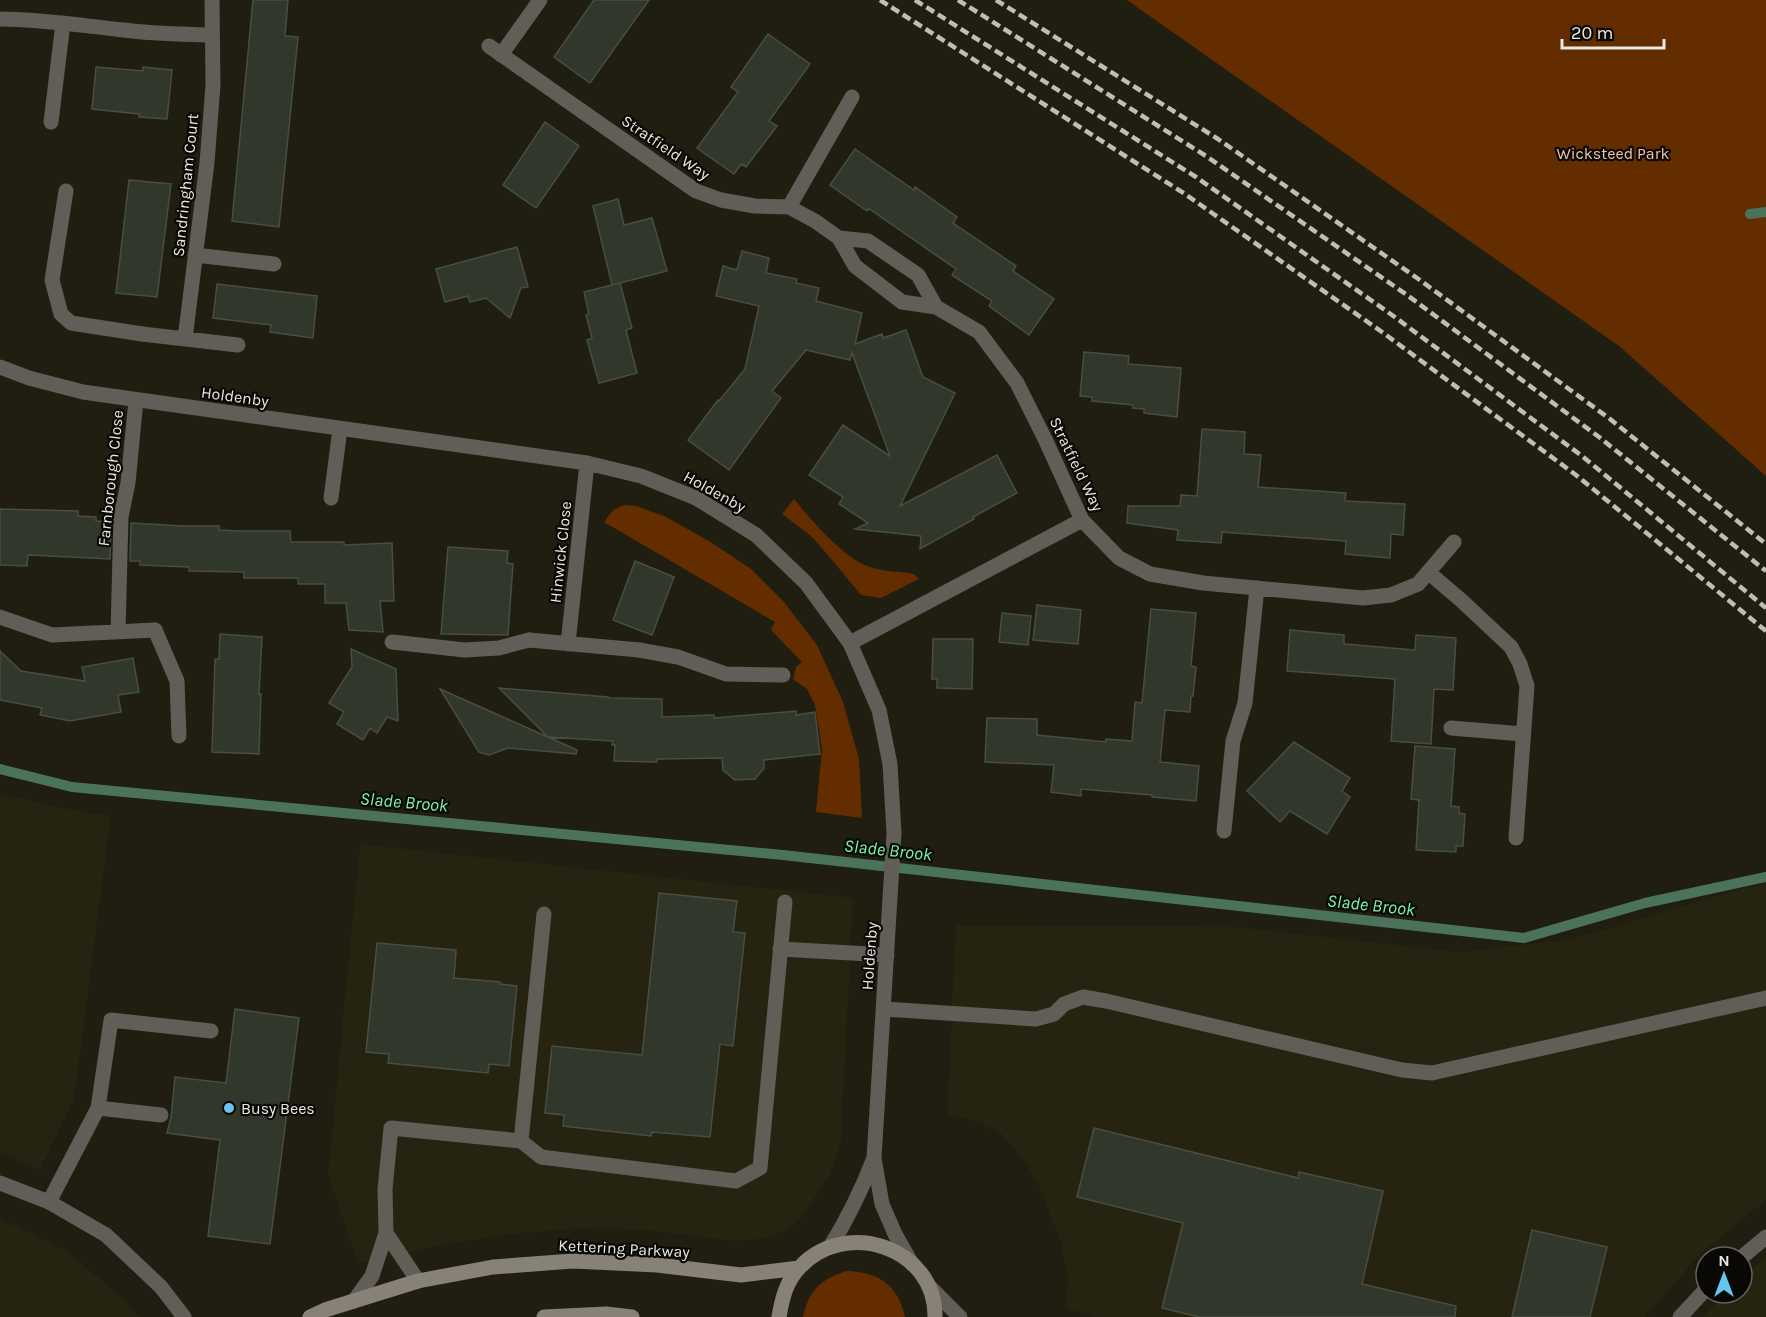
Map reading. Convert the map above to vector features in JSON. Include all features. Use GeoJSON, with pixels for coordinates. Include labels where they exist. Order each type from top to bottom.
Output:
{"type":"FeatureCollection","features":[{"type":"Feature","properties":{"kind":"street","name":"Sandringham Court"},"geometry":{"type":"LineString","coordinates":[[185,339],[207,163],[213,85],[212,0]]}},
{"type":"Feature","properties":{"kind":"street","name":"Stratfield Way"},"geometry":{"type":"LineString","coordinates":[[540,0],[495,51],[696,191],[721,201],[755,206],[789,207],[840,238],[855,266],[902,302],[936,307],[979,332],[1017,383],[1082,520],[1119,558],[1150,574],[1203,583],[1363,598],[1391,595],[1418,584],[1454,542]]}},
{"type":"Feature","properties":{"kind":"street"},"geometry":{"type":"LineString","coordinates":[[0,20],[63,23],[125,31],[211,35]]}},
{"type":"Feature","properties":{"kind":"street"},"geometry":{"type":"LineString","coordinates":[[51,122],[63,23]]}},
{"type":"Feature","properties":{"kind":"street"},"geometry":{"type":"LineString","coordinates":[[789,207],[852,97]]}},
{"type":"Feature","properties":{"kind":"street"},"geometry":{"type":"LineString","coordinates":[[66,191],[52,280],[61,314],[71,323],[238,345]]}},
{"type":"Feature","properties":{"kind":"street","name":"Stratfield Way"},"geometry":{"type":"LineString","coordinates":[[840,238],[868,241],[918,275],[936,307]]}},
{"type":"Feature","properties":{"kind":"street"},"geometry":{"type":"LineString","coordinates":[[195,255],[274,264]]}},
{"type":"Feature","properties":{"kind":"street","name":"Holdenby"},"geometry":{"type":"LineString","coordinates":[[0,367],[29,378],[83,392],[587,463],[641,476],[696,498],[756,535],[806,583],[850,643],[879,710],[890,764],[894,833],[874,1158],[882,1204],[912,1264]]}},
{"type":"Feature","properties":{"kind":"street","name":"Farnborough Close"},"geometry":{"type":"LineString","coordinates":[[118,632],[121,517],[128,483],[136,400]]}},
{"type":"Feature","properties":{"kind":"street"},"geometry":{"type":"LineString","coordinates":[[331,498],[340,429]]}},
{"type":"Feature","properties":{"kind":"street","name":"Hinwick Close"},"geometry":{"type":"LineString","coordinates":[[568,644],[587,463]]}},
{"type":"Feature","properties":{"kind":"street"},"geometry":{"type":"LineString","coordinates":[[850,643],[1082,520]]}},
{"type":"Feature","properties":{"kind":"street"},"geometry":{"type":"LineString","coordinates":[[1428,572],[1510,647],[1520,664],[1527,686],[1516,838]]}},
{"type":"Feature","properties":{"kind":"street"},"geometry":{"type":"LineString","coordinates":[[1224,831],[1233,741],[1245,703],[1257,588]]}},
{"type":"Feature","properties":{"kind":"street"},"geometry":{"type":"LineString","coordinates":[[0,617],[52,635],[155,630],[177,681],[180,736]]}},
{"type":"Feature","properties":{"kind":"street"},"geometry":{"type":"LineString","coordinates":[[392,642],[465,650],[499,648],[529,640],[639,650],[678,657],[726,674],[783,675]]}},
{"type":"Feature","properties":{"kind":"street"},"geometry":{"type":"LineString","coordinates":[[1451,728],[1523,734]]}},
{"type":"Feature","properties":{"kind":"street"},"geometry":{"type":"LineString","coordinates":[[354,1301],[372,1276],[386,1233],[385,1189],[391,1128],[521,1141],[541,1157],[736,1181],[760,1168],[785,902]]}},
{"type":"Feature","properties":{"kind":"street"},"geometry":{"type":"LineString","coordinates":[[521,1141],[544,914]]}},
{"type":"Feature","properties":{"kind":"street"},"geometry":{"type":"LineString","coordinates":[[780,949],[887,956]]}},
{"type":"Feature","properties":{"kind":"street"},"geometry":{"type":"LineString","coordinates":[[884,1009],[1036,1019],[1054,1014],[1064,1004],[1083,997],[1402,1070],[1432,1073],[1766,998]]}},
{"type":"Feature","properties":{"kind":"street"},"geometry":{"type":"LineString","coordinates":[[49,1202],[98,1108],[111,1020],[211,1031]]}},
{"type":"Feature","properties":{"kind":"street"},"geometry":{"type":"LineString","coordinates":[[98,1108],[161,1115]]}},
{"type":"Feature","properties":{"kind":"street","name":"Holdenby"},"geometry":{"type":"LineString","coordinates":[[830,1247],[852,1209],[874,1158]]}},
{"type":"Feature","properties":{"kind":"street"},"geometry":{"type":"LineString","coordinates":[[0,1184],[49,1202],[106,1235],[161,1287],[184,1317]]}},
{"type":"Feature","properties":{"kind":"street"},"geometry":{"type":"LineString","coordinates":[[386,1233],[418,1281]]}},
{"type":"Feature","properties":{"kind":"street"},"geometry":{"type":"LineString","coordinates":[[1754,1247],[1766,1237]]}},
{"type":"Feature","properties":{"kind":"street"},"geometry":{"type":"LineString","coordinates":[[778,1317],[784,1290],[799,1268],[813,1255],[830,1247],[852,1242],[873,1243],[894,1251],[912,1264],[928,1285],[960,1317]]}},
{"type":"Feature","properties":{"kind":"street","name":"Kettering Parkway"},"geometry":{"type":"LineString","coordinates":[[310,1317],[418,1281],[493,1267],[573,1261],[657,1265],[741,1275],[799,1268]]}},
{"type":"Feature","properties":{"kind":"street"},"geometry":{"type":"LineString","coordinates":[[928,1285],[936,1308],[935,1317]]}},
{"type":"Feature","properties":{"kind":"street"},"geometry":{"type":"LineString","coordinates":[[1680,1317],[1694,1302]]}},
{"type":"Feature","properties":{"kind":"street"},"geometry":{"type":"LineString","coordinates":[[544,1317],[606,1314],[632,1317]]}},
{"type":"Feature","properties":{"kind":"shaded area"},"geometry":{"type":"Polygon","coordinates":[[[0,794],[111,816],[74,1100],[40,1170],[0,1153],[0,794]]]}},
{"type":"Feature","properties":{"kind":"shaded area"},"geometry":{"type":"Polygon","coordinates":[[[360,844],[853,898],[841,1141],[831,1172],[804,1214],[789,1229],[768,1238],[735,1241],[646,1230],[581,1228],[509,1234],[430,1247],[358,1264],[328,1175],[360,844]]]}},
{"type":"Feature","properties":{"kind":"shaded area"},"geometry":{"type":"Polygon","coordinates":[[[1766,884],[1766,1200],[1711,1245],[1694,1245],[1694,1261],[1645,1317],[1096,1317],[1065,1308],[1068,1278],[1061,1243],[1043,1195],[1026,1163],[1002,1134],[980,1123],[947,1114],[956,925],[1236,927],[1459,952],[1568,940],[1766,884]]]}},
{"type":"Feature","properties":{"kind":"shaded area"},"geometry":{"type":"Polygon","coordinates":[[[0,1219],[64,1249],[121,1297],[140,1317],[0,1317],[0,1219]]]}},
{"type":"Feature","properties":{"kind":"shaded area"},"geometry":{"type":"Polygon","coordinates":[[[1766,1257],[1766,1317],[1703,1317],[1715,1305],[1754,1305],[1754,1267],[1766,1257]]]}},
{"type":"Feature","properties":{"kind":"green space","name":"Wicksteed Park"},"geometry":{"type":"Polygon","coordinates":[[[1127,0],[1766,0],[1766,476],[1619,346],[1127,0]]]}},
{"type":"Feature","properties":{"kind":"green space"},"geometry":{"type":"Polygon","coordinates":[[[794,499],[828,537],[857,561],[878,569],[914,574],[919,579],[881,598],[861,595],[811,536],[782,514],[794,499]]]}},
{"type":"Feature","properties":{"kind":"green space"},"geometry":{"type":"Polygon","coordinates":[[[624,505],[636,506],[664,516],[709,541],[751,569],[784,602],[817,645],[843,702],[859,759],[862,818],[816,812],[822,749],[815,705],[807,689],[793,679],[796,667],[802,662],[771,630],[775,622],[604,522],[613,510],[624,505]]]}},
{"type":"Feature","properties":{"kind":"green space"},"geometry":{"type":"Polygon","coordinates":[[[846,1271],[868,1274],[885,1282],[897,1296],[905,1317],[803,1317],[812,1293],[817,1287],[829,1278],[846,1271]]]}},
{"type":"Feature","properties":{"kind":"building"},"geometry":{"type":"Polygon","coordinates":[[[253,0],[288,0],[285,36],[298,37],[279,227],[232,221],[253,0]]]}},
{"type":"Feature","properties":{"kind":"building"},"geometry":{"type":"Polygon","coordinates":[[[594,0],[649,0],[590,83],[554,57],[594,0]]]}},
{"type":"Feature","properties":{"kind":"building"},"geometry":{"type":"Polygon","coordinates":[[[768,34],[810,64],[769,121],[777,126],[746,167],[741,164],[734,174],[697,148],[738,92],[731,87],[768,34]]]}},
{"type":"Feature","properties":{"kind":"building"},"geometry":{"type":"Polygon","coordinates":[[[96,67],[143,71],[143,67],[172,70],[167,119],[92,109],[96,67]]]}},
{"type":"Feature","properties":{"kind":"building"},"geometry":{"type":"Polygon","coordinates":[[[545,122],[579,146],[536,208],[503,185],[545,122]]]}},
{"type":"Feature","properties":{"kind":"building"},"geometry":{"type":"Polygon","coordinates":[[[855,149],[957,217],[953,223],[1016,266],[1013,271],[1054,299],[1029,335],[989,306],[992,301],[952,275],[956,269],[868,208],[867,211],[830,185],[855,149]]]}},
{"type":"Feature","properties":{"kind":"building"},"geometry":{"type":"Polygon","coordinates":[[[129,180],[171,184],[157,297],[116,293],[129,180]]]}},
{"type":"Feature","properties":{"kind":"building"},"geometry":{"type":"Polygon","coordinates":[[[618,199],[624,225],[652,218],[667,271],[612,285],[593,206],[618,199]]]}},
{"type":"Feature","properties":{"kind":"building"},"geometry":{"type":"Polygon","coordinates":[[[517,247],[528,287],[521,288],[510,318],[486,298],[470,302],[468,296],[445,302],[436,269],[517,247]]]}},
{"type":"Feature","properties":{"kind":"building"},"geometry":{"type":"Polygon","coordinates":[[[742,251],[769,258],[766,273],[797,279],[796,283],[819,288],[816,301],[862,313],[855,344],[882,334],[883,338],[906,330],[923,377],[955,393],[900,506],[997,455],[1017,493],[920,549],[921,536],[855,529],[868,523],[839,504],[843,497],[809,475],[843,425],[890,456],[852,353],[850,360],[806,350],[772,391],[781,398],[729,470],[688,440],[745,369],[759,306],[716,296],[723,266],[737,270],[742,251]]]}},
{"type":"Feature","properties":{"kind":"building"},"geometry":{"type":"Polygon","coordinates":[[[620,283],[632,328],[626,330],[637,373],[599,383],[587,340],[592,338],[586,315],[589,314],[584,292],[620,283]]]}},
{"type":"Feature","properties":{"kind":"building"},"geometry":{"type":"Polygon","coordinates":[[[217,284],[317,296],[313,338],[270,332],[271,325],[213,318],[217,284]]]}},
{"type":"Feature","properties":{"kind":"building"},"geometry":{"type":"Polygon","coordinates":[[[1084,352],[1129,356],[1128,364],[1181,368],[1177,417],[1144,413],[1144,409],[1133,408],[1133,405],[1092,401],[1092,397],[1080,396],[1084,352]]]}},
{"type":"Feature","properties":{"kind":"building"},"geometry":{"type":"Polygon","coordinates":[[[1202,429],[1245,432],[1244,454],[1261,455],[1258,487],[1346,493],[1345,501],[1405,504],[1403,535],[1391,534],[1390,558],[1345,554],[1346,541],[1222,532],[1221,543],[1177,540],[1178,530],[1127,523],[1128,506],[1180,506],[1181,495],[1197,496],[1202,429]]]}},
{"type":"Feature","properties":{"kind":"building"},"geometry":{"type":"Polygon","coordinates":[[[0,509],[78,511],[78,516],[96,517],[96,521],[111,522],[110,559],[28,555],[27,566],[0,565],[0,509]]]}},
{"type":"Feature","properties":{"kind":"building"},"geometry":{"type":"Polygon","coordinates":[[[131,523],[219,526],[219,530],[237,531],[290,531],[291,542],[344,542],[344,545],[392,543],[394,601],[380,601],[383,632],[349,630],[346,603],[325,603],[325,584],[298,584],[298,578],[244,578],[244,572],[189,571],[189,567],[140,565],[140,561],[130,561],[131,523]]]}},
{"type":"Feature","properties":{"kind":"building"},"geometry":{"type":"Polygon","coordinates":[[[448,547],[508,551],[507,563],[513,564],[508,635],[441,634],[448,547]]]}},
{"type":"Feature","properties":{"kind":"building"},"geometry":{"type":"Polygon","coordinates":[[[635,561],[674,577],[652,635],[613,620],[635,561]]]}},
{"type":"Feature","properties":{"kind":"building"},"geometry":{"type":"Polygon","coordinates":[[[1037,605],[1081,610],[1078,644],[1033,640],[1037,605]]]}},
{"type":"Feature","properties":{"kind":"building"},"geometry":{"type":"Polygon","coordinates":[[[1151,609],[1196,613],[1191,666],[1196,667],[1190,712],[1165,710],[1160,762],[1199,766],[1196,801],[1081,789],[1081,796],[1051,792],[1054,765],[985,762],[987,718],[1037,719],[1037,735],[1106,742],[1106,739],[1132,741],[1135,702],[1142,703],[1151,609]]]}},
{"type":"Feature","properties":{"kind":"building"},"geometry":{"type":"Polygon","coordinates":[[[1002,613],[1031,616],[1028,645],[999,642],[1002,613]]]}},
{"type":"Feature","properties":{"kind":"building"},"geometry":{"type":"Polygon","coordinates":[[[1290,630],[1344,635],[1344,644],[1415,650],[1416,635],[1456,638],[1453,690],[1434,689],[1431,744],[1391,741],[1395,679],[1287,671],[1290,630]]]}},
{"type":"Feature","properties":{"kind":"building"},"geometry":{"type":"Polygon","coordinates":[[[220,634],[262,637],[259,754],[212,752],[215,659],[219,659],[220,634]]]}},
{"type":"Feature","properties":{"kind":"building"},"geometry":{"type":"Polygon","coordinates":[[[933,639],[973,639],[972,689],[937,688],[937,679],[932,679],[933,639]]]}},
{"type":"Feature","properties":{"kind":"building"},"geometry":{"type":"Polygon","coordinates":[[[351,649],[396,669],[398,721],[387,717],[377,733],[370,728],[363,740],[337,724],[344,712],[329,703],[352,667],[351,649]]]}},
{"type":"Feature","properties":{"kind":"building"},"geometry":{"type":"Polygon","coordinates":[[[0,651],[21,671],[85,681],[82,667],[133,658],[139,692],[118,695],[121,712],[70,721],[40,715],[42,708],[0,700],[0,651]]]}},
{"type":"Feature","properties":{"kind":"building"},"geometry":{"type":"Polygon","coordinates":[[[499,688],[608,698],[662,699],[662,717],[714,715],[714,718],[796,711],[796,715],[815,712],[820,754],[764,760],[764,768],[755,779],[735,780],[723,770],[722,758],[657,759],[657,762],[614,761],[613,741],[548,737],[499,688]]]}},
{"type":"Feature","properties":{"kind":"building"},"geometry":{"type":"Polygon","coordinates":[[[440,689],[577,750],[576,754],[508,748],[489,755],[479,752],[440,689]]]}},
{"type":"Feature","properties":{"kind":"building"},"geometry":{"type":"Polygon","coordinates":[[[1294,742],[1350,778],[1342,791],[1350,797],[1327,834],[1290,811],[1280,822],[1247,791],[1294,742]]]}},
{"type":"Feature","properties":{"kind":"building"},"geometry":{"type":"Polygon","coordinates":[[[1415,746],[1455,749],[1451,806],[1459,807],[1459,813],[1465,814],[1463,846],[1456,846],[1456,852],[1416,850],[1419,800],[1411,799],[1415,746]]]}},
{"type":"Feature","properties":{"kind":"building"},"geometry":{"type":"Polygon","coordinates":[[[659,893],[737,901],[733,932],[745,933],[733,1046],[720,1044],[710,1137],[652,1132],[651,1136],[563,1126],[564,1115],[545,1113],[552,1046],[642,1055],[659,893]]]}},
{"type":"Feature","properties":{"kind":"building"},"geometry":{"type":"Polygon","coordinates":[[[377,943],[456,950],[454,978],[500,982],[500,984],[517,986],[509,1066],[489,1064],[488,1073],[388,1063],[389,1054],[366,1052],[377,943]]]}},
{"type":"Feature","properties":{"kind":"building","name":"Busy Bees"},"geometry":{"type":"Polygon","coordinates":[[[235,1009],[299,1018],[270,1244],[208,1236],[220,1140],[167,1133],[175,1077],[226,1083],[235,1009]]]}},
{"type":"Feature","properties":{"kind":"building"},"geometry":{"type":"Polygon","coordinates":[[[1094,1128],[1298,1178],[1299,1172],[1383,1191],[1362,1284],[1456,1306],[1455,1317],[1199,1317],[1162,1308],[1183,1223],[1077,1197],[1094,1128]]]}},
{"type":"Feature","properties":{"kind":"building"},"geometry":{"type":"Polygon","coordinates":[[[1532,1230],[1607,1247],[1590,1317],[1512,1317],[1532,1230]]]}},
{"type":"Feature","properties":{"kind":"waterway"},"geometry":{"type":"LineString","coordinates":[[1750,214],[1766,212]]}},
{"type":"Feature","properties":{"kind":"waterway","name":"Slade Brook"},"geometry":{"type":"LineString","coordinates":[[0,769],[72,787],[783,855],[1524,938],[1645,903],[1766,877]]}},
{"type":"Feature","properties":{"kind":"railway"},"geometry":{"type":"LineString","coordinates":[[880,0],[1185,194],[1382,332],[1576,475],[1766,631]]}},
{"type":"Feature","properties":{"kind":"railway"},"geometry":{"type":"LineString","coordinates":[[915,0],[1196,177],[1392,315],[1582,456],[1766,608]]}},
{"type":"Feature","properties":{"kind":"railway"},"geometry":{"type":"LineString","coordinates":[[958,0],[1206,156],[1407,295],[1599,437],[1766,571]]}},
{"type":"Feature","properties":{"kind":"railway"},"geometry":{"type":"LineString","coordinates":[[996,0],[1218,139],[1417,278],[1610,419],[1766,544]]}},
{"type":"Feature","properties":{"kind":"place","name":"Busy Bees"},"geometry":{"type":"Point","coordinates":[229,1108]}}]}
